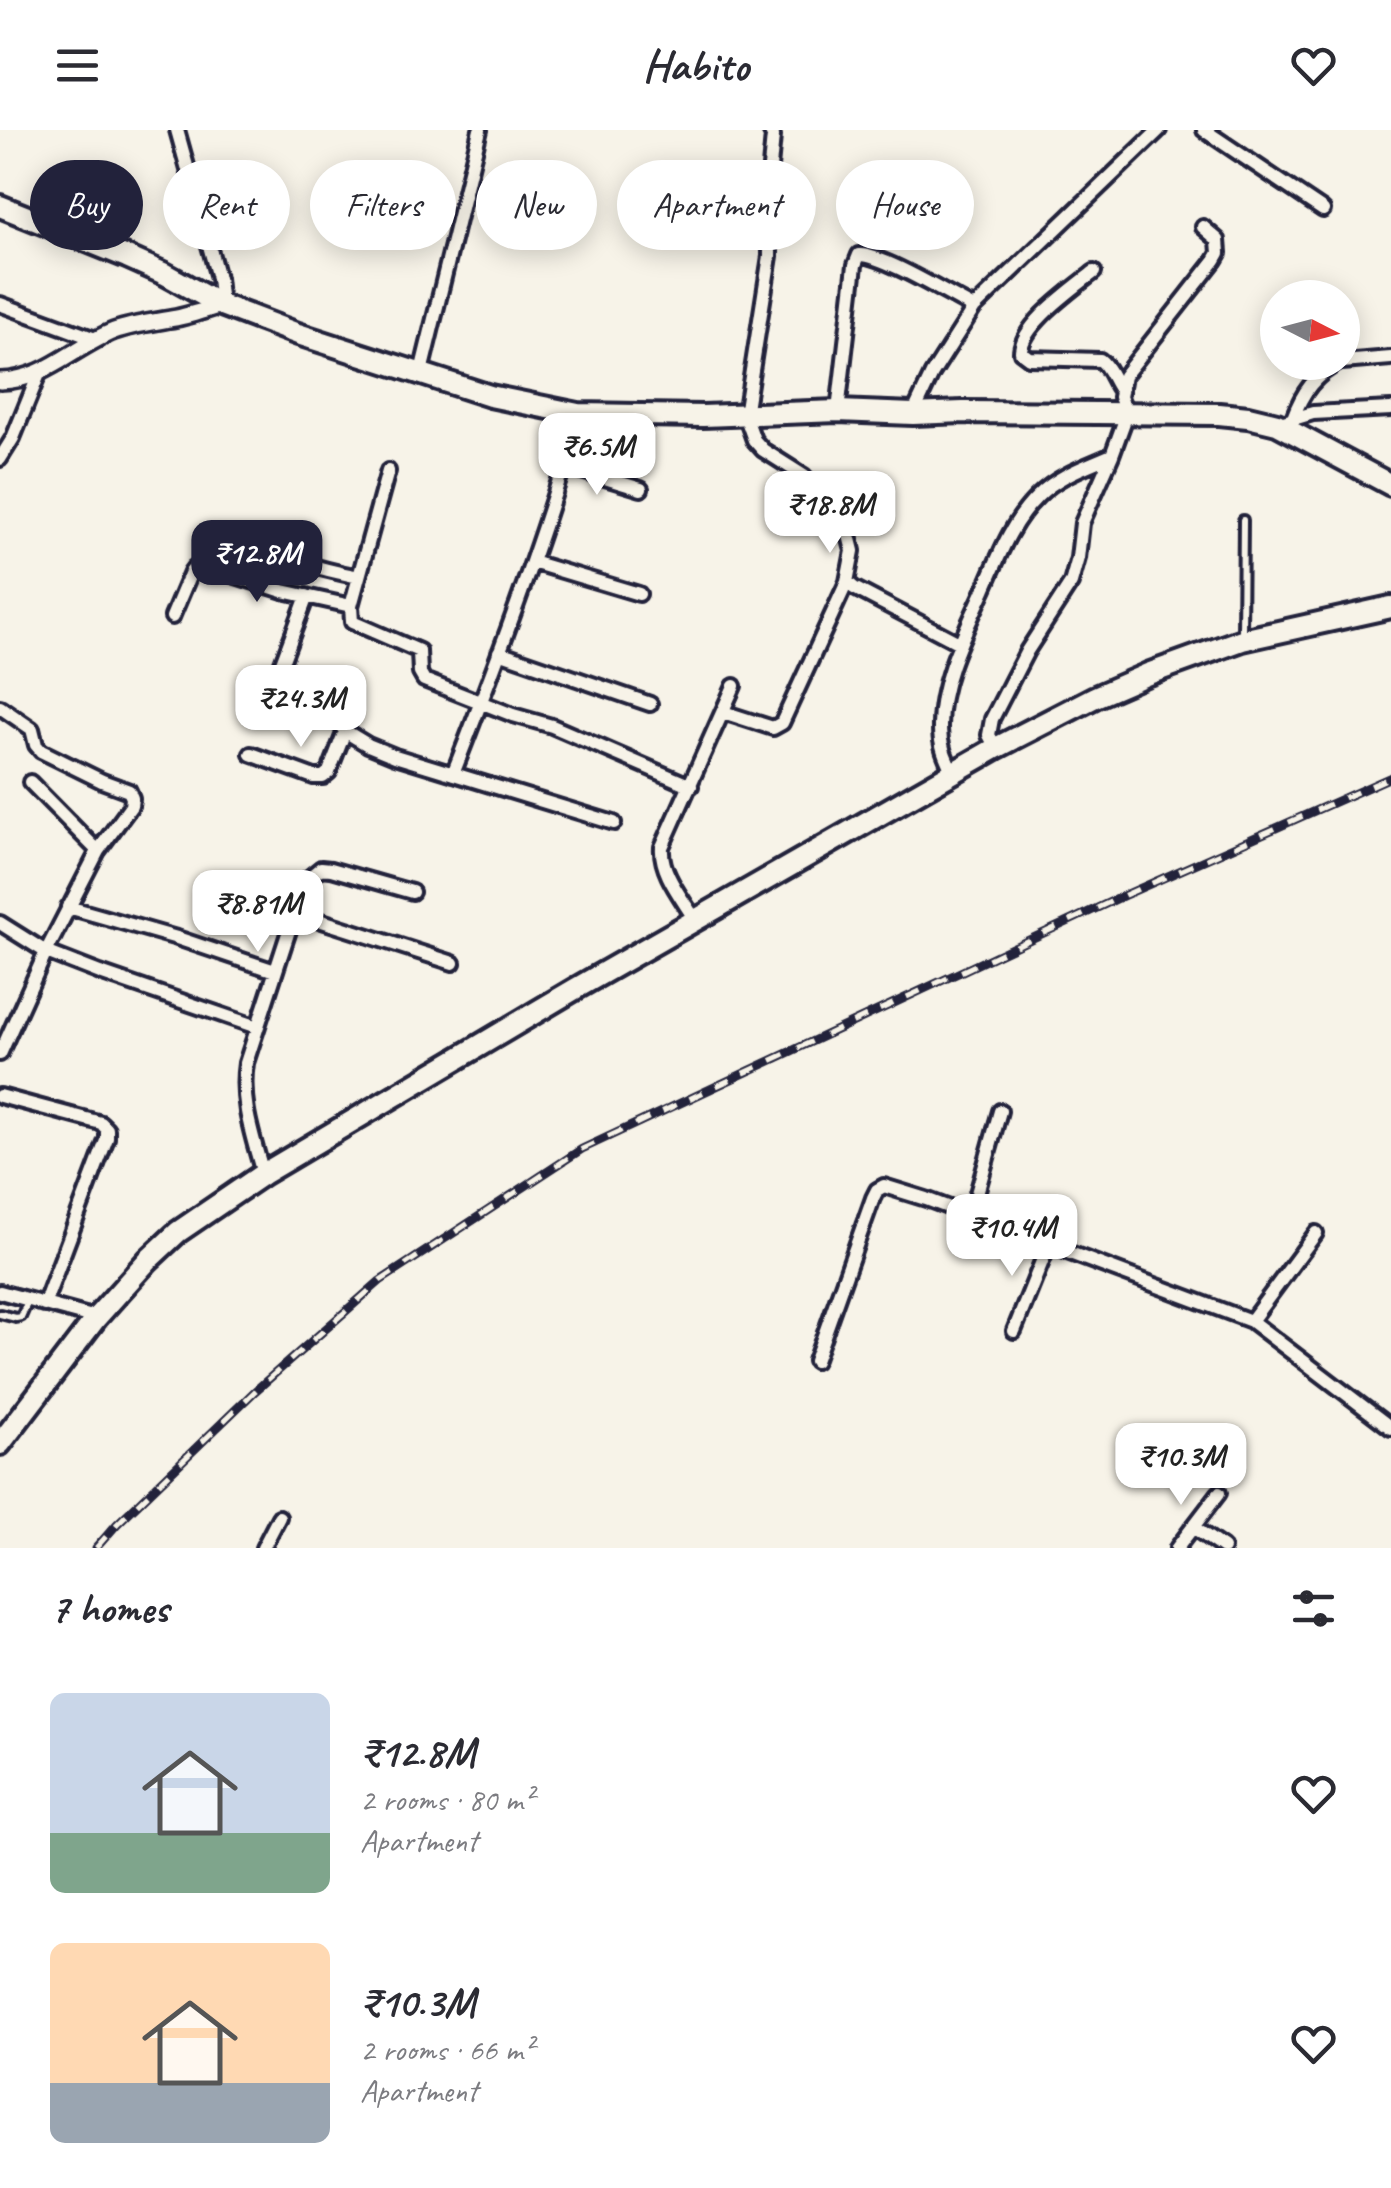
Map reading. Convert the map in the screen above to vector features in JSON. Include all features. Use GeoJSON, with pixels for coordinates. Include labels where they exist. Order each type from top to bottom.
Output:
{"type":"FeatureCollection","features":[{"type":"Feature","properties":{"kind":"highway"},"geometry":{"type":"LineString","coordinates":[[0,206],[128,257],[221,305],[298,334],[490,396],[578,414],[1219,414],[1285,421],[1391,485]]}},
{"type":"Feature","properties":{"kind":"highway"},"geometry":{"type":"LineString","coordinates":[[0,1444],[96,1318],[148,1260],[178,1232],[263,1174],[996,748],[1130,682],[1242,640],[1391,607]]}},
{"type":"Feature","properties":{"kind":"street"},"geometry":{"type":"LineString","coordinates":[[0,381],[39,374],[95,338],[119,329],[221,305],[218,278],[176,130]]}},
{"type":"Feature","properties":{"kind":"street"},"geometry":{"type":"LineString","coordinates":[[421,372],[480,130]]}},
{"type":"Feature","properties":{"kind":"street"},"geometry":{"type":"LineString","coordinates":[[723,712],[772,728],[782,723],[847,582],[853,551],[848,532],[804,476],[754,440],[745,415],[770,256],[770,130]]}},
{"type":"Feature","properties":{"kind":"street"},"geometry":{"type":"LineString","coordinates":[[914,414],[932,374],[974,308],[1159,130]]}},
{"type":"Feature","properties":{"kind":"street"},"geometry":{"type":"LineString","coordinates":[[1204,130],[1324,210]]}},
{"type":"Feature","properties":{"kind":"street"},"geometry":{"type":"LineString","coordinates":[[1120,390],[1131,367],[1219,253],[1218,240],[1203,226]]}},
{"type":"Feature","properties":{"kind":"street"},"geometry":{"type":"LineString","coordinates":[[838,411],[855,265],[860,255],[890,263],[974,308]]}},
{"type":"Feature","properties":{"kind":"street"},"geometry":{"type":"LineString","coordinates":[[996,748],[989,735],[992,719],[1028,651],[1071,584],[1082,523],[1127,414],[1120,390],[1100,360],[1029,358],[1023,356],[1020,347],[1038,320],[1094,272]]}},
{"type":"Feature","properties":{"kind":"street"},"geometry":{"type":"LineString","coordinates":[[0,304],[95,338]]}},
{"type":"Feature","properties":{"kind":"street"},"geometry":{"type":"LineString","coordinates":[[1360,360],[1391,358]]}},
{"type":"Feature","properties":{"kind":"street"},"geometry":{"type":"LineString","coordinates":[[0,458],[13,438],[39,374]]}},
{"type":"Feature","properties":{"kind":"street"},"geometry":{"type":"LineString","coordinates":[[1285,421],[1314,380]]}},
{"type":"Feature","properties":{"kind":"street"},"geometry":{"type":"LineString","coordinates":[[1285,421],[1312,413],[1391,408]]}},
{"type":"Feature","properties":{"kind":"street"},"geometry":{"type":"LineString","coordinates":[[452,774],[482,704],[532,562],[565,466],[578,414]]}},
{"type":"Feature","properties":{"kind":"street"},"geometry":{"type":"LineString","coordinates":[[953,773],[941,748],[942,702],[960,643],[1005,542],[1023,511],[1054,481],[1112,455]]}},
{"type":"Feature","properties":{"kind":"street"},"geometry":{"type":"LineString","coordinates":[[565,466],[640,489]]}},
{"type":"Feature","properties":{"kind":"street"},"geometry":{"type":"LineString","coordinates":[[388,471],[351,606],[350,618],[356,626],[419,651],[424,680],[552,726],[690,786]]}},
{"type":"Feature","properties":{"kind":"street"},"geometry":{"type":"LineString","coordinates":[[250,539],[284,558],[358,577]]}},
{"type":"Feature","properties":{"kind":"street"},"geometry":{"type":"LineString","coordinates":[[532,562],[639,594]]}},
{"type":"Feature","properties":{"kind":"street"},"geometry":{"type":"LineString","coordinates":[[172,617],[191,572],[202,565],[282,591],[351,606]]}},
{"type":"Feature","properties":{"kind":"street"},"geometry":{"type":"LineString","coordinates":[[847,582],[960,643]]}},
{"type":"Feature","properties":{"kind":"street"},"geometry":{"type":"LineString","coordinates":[[307,596],[277,685],[321,700],[345,730],[381,750],[614,823]]}},
{"type":"Feature","properties":{"kind":"street"},"geometry":{"type":"LineString","coordinates":[[499,652],[650,704]]}},
{"type":"Feature","properties":{"kind":"street"},"geometry":{"type":"LineString","coordinates":[[695,920],[661,855],[664,840],[734,686]]}},
{"type":"Feature","properties":{"kind":"street"},"geometry":{"type":"LineString","coordinates":[[0,708],[32,729],[41,751],[131,794],[131,806],[98,851],[6,1023],[0,1054]]}},
{"type":"Feature","properties":{"kind":"street"},"geometry":{"type":"LineString","coordinates":[[251,754],[322,777],[329,772],[345,730]]}},
{"type":"Feature","properties":{"kind":"street"},"geometry":{"type":"LineString","coordinates":[[30,782],[98,851]]}},
{"type":"Feature","properties":{"kind":"street"},"geometry":{"type":"LineString","coordinates":[[263,1174],[242,1084],[305,881],[320,868],[331,869],[412,892]]}},
{"type":"Feature","properties":{"kind":"street"},"geometry":{"type":"LineString","coordinates":[[68,907],[177,938],[275,972]]}},
{"type":"Feature","properties":{"kind":"street"},"geometry":{"type":"LineString","coordinates":[[294,912],[453,963]]}},
{"type":"Feature","properties":{"kind":"street"},"geometry":{"type":"LineString","coordinates":[[0,923],[46,952],[100,974],[257,1026]]}},
{"type":"Feature","properties":{"kind":"street"},"geometry":{"type":"LineString","coordinates":[[0,1096],[107,1128],[108,1138],[44,1305]]}},
{"type":"Feature","properties":{"kind":"street"},"geometry":{"type":"LineString","coordinates":[[971,1215],[1000,1111]]}},
{"type":"Feature","properties":{"kind":"street"},"geometry":{"type":"LineString","coordinates":[[815,1361],[873,1198],[880,1187],[891,1187],[1251,1321],[1391,1428]]}},
{"type":"Feature","properties":{"kind":"street"},"geometry":{"type":"LineString","coordinates":[[1251,1321],[1316,1233]]}},
{"type":"Feature","properties":{"kind":"street"},"geometry":{"type":"LineString","coordinates":[[1014,1331],[1050,1244]]}},
{"type":"Feature","properties":{"kind":"street"},"geometry":{"type":"LineString","coordinates":[[0,1292],[96,1318]]}},
{"type":"Feature","properties":{"kind":"street"},"geometry":{"type":"LineString","coordinates":[[1177,1548],[1219,1493]]}},
{"type":"Feature","properties":{"kind":"street"},"geometry":{"type":"LineString","coordinates":[[263,1548],[279,1517]]}},
{"type":"Feature","properties":{"kind":"street"},"geometry":{"type":"LineString","coordinates":[[1194,1527],[1222,1548]]}},
{"type":"Feature","properties":{"kind":"lane"},"geometry":{"type":"LineString","coordinates":[[1242,640],[1243,520]]}},
{"type":"Feature","properties":{"kind":"lane"},"geometry":{"type":"LineString","coordinates":[[0,1314],[20,1316],[28,1300]]}},
{"type":"Feature","properties":{"kind":"railway"},"geometry":{"type":"LineString","coordinates":[[96,1548],[255,1391],[380,1281],[582,1149],[1125,895],[1391,777]]}}]}
